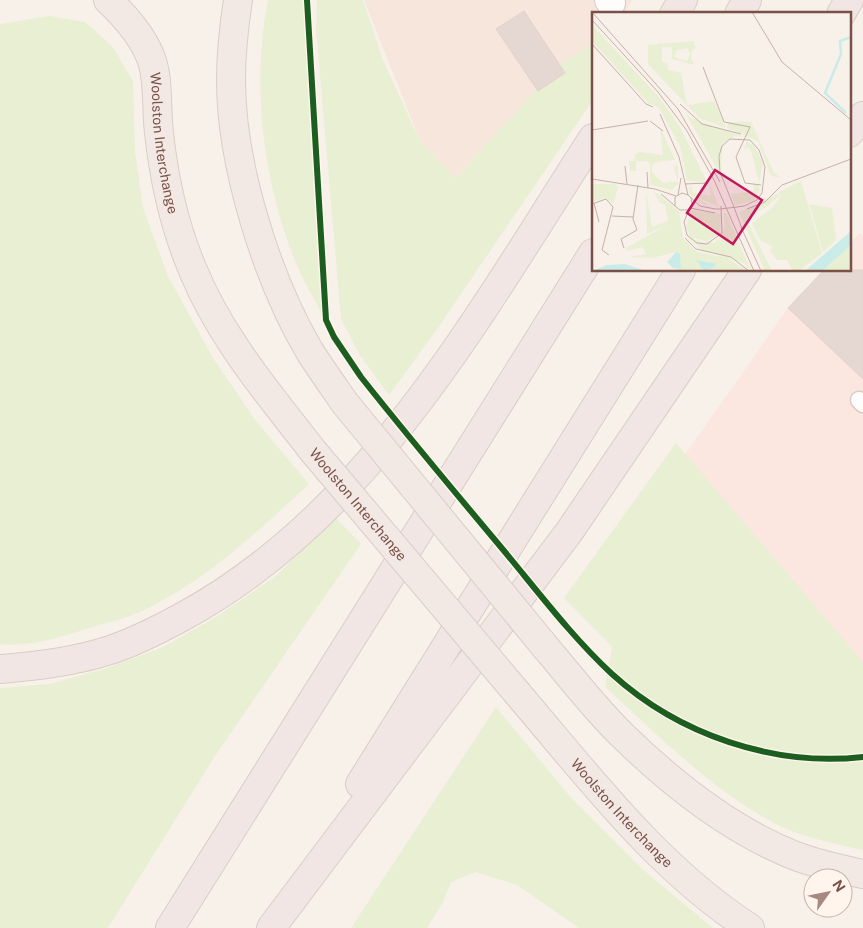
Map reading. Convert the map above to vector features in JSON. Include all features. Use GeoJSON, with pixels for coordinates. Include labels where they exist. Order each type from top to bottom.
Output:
{"type":"FeatureCollection","features":[{"type":"Feature","properties":{"kind":"highway","name":"Woolston Interchange"},"geometry":{"type":"LineString","coordinates":[[108,0],[136,30],[152,62],[163,164],[171,206],[191,268],[205,297],[246,366],[313,451],[603,794],[651,846],[693,884],[750,928]]}},
{"type":"Feature","properties":{"kind":"highway"},"geometry":{"type":"LineString","coordinates":[[238,0],[233,34],[231,79],[233,116],[239,155],[252,208],[285,302],[310,351],[344,402],[547,649],[621,735],[681,787],[735,825],[794,855],[829,867],[863,874]]}},
{"type":"Feature","properties":{"kind":"highway"},"geometry":{"type":"LineString","coordinates":[[675,12],[683,0]]}},
{"type":"Feature","properties":{"kind":"highway"},"geometry":{"type":"LineString","coordinates":[[740,12],[747,0]]}},
{"type":"Feature","properties":{"kind":"highway"},"geometry":{"type":"LineString","coordinates":[[842,12],[849,0]]}},
{"type":"Feature","properties":{"kind":"highway"},"geometry":{"type":"LineString","coordinates":[[850,132],[863,116]]}},
{"type":"Feature","properties":{"kind":"highway"},"geometry":{"type":"LineString","coordinates":[[0,669],[48,666],[107,651],[155,632],[217,598],[268,561],[327,508],[409,415],[438,377],[592,140]]}},
{"type":"Feature","properties":{"kind":"highway"},"geometry":{"type":"LineString","coordinates":[[170,928],[592,256]]}},
{"type":"Feature","properties":{"kind":"highway"},"geometry":{"type":"LineString","coordinates":[[270,928],[680,271]]}},
{"type":"Feature","properties":{"kind":"highway"},"geometry":{"type":"LineString","coordinates":[[270,928],[569,532],[746,271]]}},
{"type":"Feature","properties":{"kind":"shaded area"},"geometry":{"type":"Polygon","coordinates":[[[364,0],[632,0],[625,12],[592,12],[592,45],[560,65],[455,178],[420,141],[364,0]]]}},
{"type":"Feature","properties":{"kind":"shaded area"},"geometry":{"type":"Polygon","coordinates":[[[860,233],[863,236],[863,724],[658,493],[788,308],[823,271],[850,271],[850,243],[860,233]]]}},
{"type":"Feature","properties":{"kind":"green space"},"geometry":{"type":"Polygon","coordinates":[[[268,0],[303,0],[324,318],[295,261],[275,198],[268,165],[263,132],[261,65],[263,32],[268,0]]]}},
{"type":"Feature","properties":{"kind":"green space"},"geometry":{"type":"Polygon","coordinates":[[[317,0],[363,0],[383,60],[420,141],[455,178],[560,64],[592,45],[592,101],[435,332],[389,395],[361,357],[341,319],[316,29],[317,0]]]}},
{"type":"Feature","properties":{"kind":"green space"},"geometry":{"type":"Polygon","coordinates":[[[50,16],[85,22],[112,46],[133,81],[135,151],[143,208],[168,276],[213,358],[256,421],[309,484],[229,555],[187,586],[164,600],[127,617],[54,638],[33,643],[11,645],[0,644],[0,24],[50,16]]]}},
{"type":"Feature","properties":{"kind":"green space"},"geometry":{"type":"Polygon","coordinates":[[[676,443],[863,662],[863,850],[805,836],[782,827],[749,808],[705,777],[605,687],[612,647],[564,598],[676,443]]]}},
{"type":"Feature","properties":{"kind":"green space"},"geometry":{"type":"Polygon","coordinates":[[[335,517],[361,544],[215,756],[108,928],[0,928],[0,688],[50,684],[110,667],[163,647],[216,617],[276,576],[335,517]]]}},
{"type":"Feature","properties":{"kind":"green space"},"geometry":{"type":"Polygon","coordinates":[[[496,707],[572,799],[641,868],[713,928],[579,928],[517,885],[475,872],[451,882],[442,904],[427,928],[351,928],[496,707]]]}},
{"type":"Feature","properties":{"kind":"building"},"geometry":{"type":"Polygon","coordinates":[[[524,11],[565,73],[538,91],[496,29],[524,11]]]}},
{"type":"Feature","properties":{"kind":"building"},"geometry":{"type":"Polygon","coordinates":[[[863,270],[863,379],[788,308],[823,271],[863,270]]]}},
{"type":"Feature","properties":{"kind":"cycle path"},"geometry":{"type":"LineString","coordinates":[[307,0],[326,320],[334,337],[361,377],[568,628],[612,674],[638,695],[667,714],[697,730],[729,742],[762,751],[796,757],[829,759],[863,757]]}}]}
